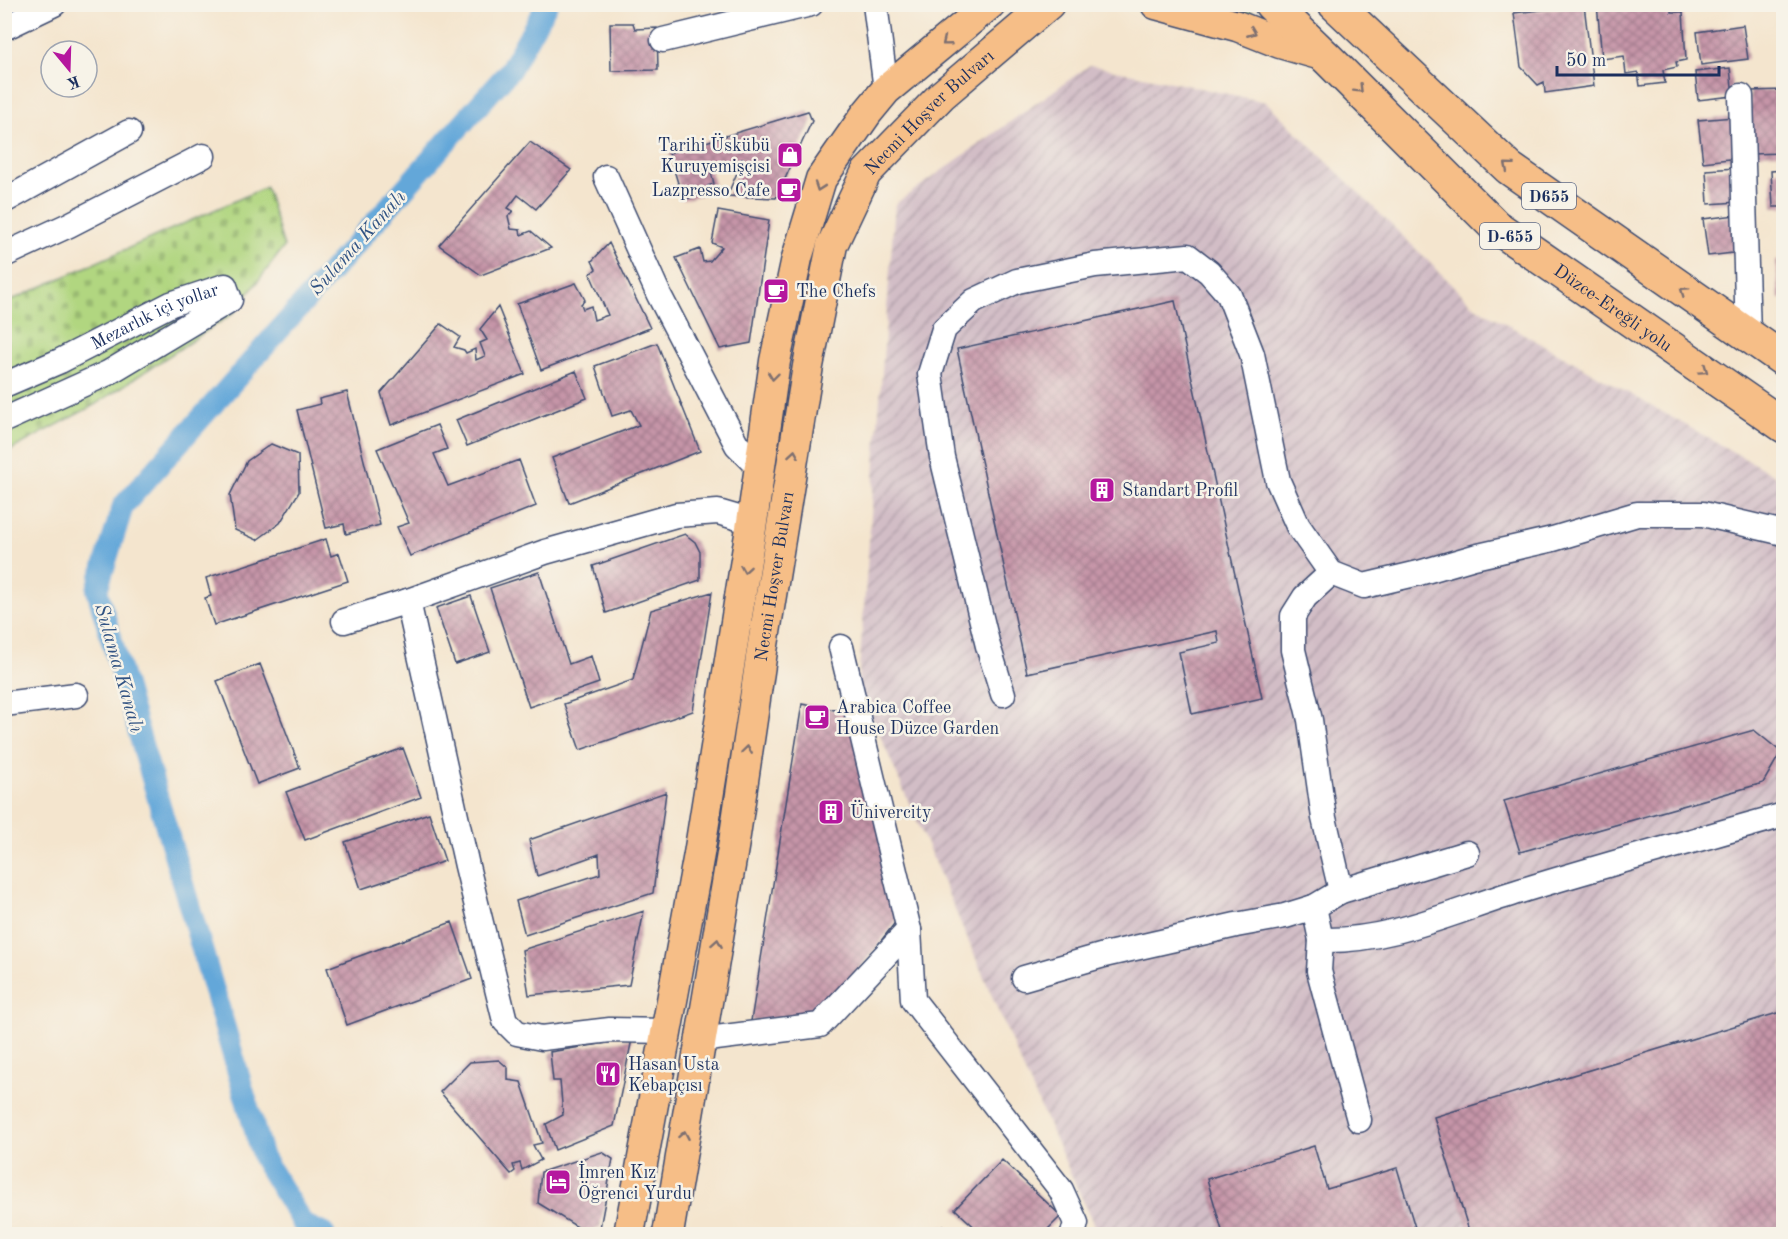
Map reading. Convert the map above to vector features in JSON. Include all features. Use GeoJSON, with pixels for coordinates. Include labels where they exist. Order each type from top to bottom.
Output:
{"type":"FeatureCollection","features":[{"type":"Feature","properties":{"kind":"highway","name":"Düzce-Ereğli yolu"},"geometry":{"type":"LineString","coordinates":[[1271,4],[1495,226],[1784,426]]}},
{"type":"Feature","properties":{"kind":"highway","name":"D655"},"geometry":{"type":"LineString","coordinates":[[1335,4],[1509,168],[1784,360]]}},
{"type":"Feature","properties":{"kind":"main road","name":"Necmi Hoşver Bulvarı"},"geometry":{"type":"LineString","coordinates":[[629,1234],[699,854],[753,522],[774,361],[797,258],[821,179],[867,113],[886,90],[990,4]]}},
{"type":"Feature","properties":{"kind":"main road","name":"Necmi Hoşver Bulvarı"},"geometry":{"type":"LineString","coordinates":[[668,1234],[734,842],[806,376],[832,245],[866,172],[942,95],[1049,4]]}},
{"type":"Feature","properties":{"kind":"main road"},"geometry":{"type":"LineString","coordinates":[[1156,4],[1237,26],[1280,43],[1325,56]]}},
{"type":"Feature","properties":{"kind":"street"},"geometry":{"type":"LineString","coordinates":[[4,28],[54,4]]}},
{"type":"Feature","properties":{"kind":"street"},"geometry":{"type":"LineString","coordinates":[[663,40],[811,4]]}},
{"type":"Feature","properties":{"kind":"street"},"geometry":{"type":"LineString","coordinates":[[875,4],[886,90]]}},
{"type":"Feature","properties":{"kind":"street"},"geometry":{"type":"LineString","coordinates":[[1741,96],[1748,335]]}},
{"type":"Feature","properties":{"kind":"street"},"geometry":{"type":"LineString","coordinates":[[4,201],[129,132]]}},
{"type":"Feature","properties":{"kind":"street"},"geometry":{"type":"LineString","coordinates":[[4,255],[69,225],[203,156]]}},
{"type":"Feature","properties":{"kind":"street"},"geometry":{"type":"LineString","coordinates":[[606,177],[659,296],[737,446],[760,468]]}},
{"type":"Feature","properties":{"kind":"street"},"geometry":{"type":"LineString","coordinates":[[1003,694],[988,646],[942,457],[930,374],[944,329],[974,301],[1017,281],[1095,265],[1188,256],[1209,272],[1229,295],[1252,354],[1278,481],[1298,526],[1331,573],[1364,586],[1419,573],[1474,556],[1553,539],[1637,514],[1703,514],[1784,533]]}},
{"type":"Feature","properties":{"kind":"street","name":"Mezarlık içi yollar"},"geometry":{"type":"LineString","coordinates":[[4,385],[60,361],[171,304],[225,286],[230,300],[108,373],[4,420]]}},
{"type":"Feature","properties":{"kind":"street"},"geometry":{"type":"LineString","coordinates":[[344,621],[408,601],[544,552],[676,515],[718,512],[753,522]]}},
{"type":"Feature","properties":{"kind":"street"},"geometry":{"type":"LineString","coordinates":[[1331,573],[1305,597],[1293,616],[1293,650],[1310,720],[1324,818],[1341,891]]}},
{"type":"Feature","properties":{"kind":"street"},"geometry":{"type":"LineString","coordinates":[[408,601],[467,866],[505,1021],[517,1033],[542,1038],[610,1030],[666,1031]]}},
{"type":"Feature","properties":{"kind":"street"},"geometry":{"type":"LineString","coordinates":[[841,647],[909,930],[913,1000],[1061,1190],[1076,1223],[1074,1234]]}},
{"type":"Feature","properties":{"kind":"street"},"geometry":{"type":"LineString","coordinates":[[4,704],[76,695]]}},
{"type":"Feature","properties":{"kind":"street"},"geometry":{"type":"LineString","coordinates":[[1321,940],[1362,939],[1410,928],[1518,892],[1784,815]]}},
{"type":"Feature","properties":{"kind":"street"},"geometry":{"type":"LineString","coordinates":[[1024,978],[1104,955],[1285,916],[1314,907],[1341,891],[1467,853]]}},
{"type":"Feature","properties":{"kind":"street"},"geometry":{"type":"LineString","coordinates":[[1314,907],[1321,940],[1319,971],[1359,1120]]}},
{"type":"Feature","properties":{"kind":"street"},"geometry":{"type":"LineString","coordinates":[[700,1040],[820,1025],[909,930]]}},
{"type":"Feature","properties":{"kind":"shaded area","name":"Standart Profil"},"geometry":{"type":"Polygon","coordinates":[[[1090,65],[1266,102],[1474,306],[1783,480],[1783,1234],[1098,1234],[1026,1075],[858,684],[895,204],[1090,65]]]}},
{"type":"Feature","properties":{"kind":"green space"},"geometry":{"type":"Polygon","coordinates":[[[1177,5],[1244,5],[1263,21],[1177,5]]]}},
{"type":"Feature","properties":{"kind":"green space"},"geometry":{"type":"Polygon","coordinates":[[[266,187],[284,247],[234,313],[96,404],[5,453],[5,303],[266,187]]]}},
{"type":"Feature","properties":{"kind":"building"},"geometry":{"type":"Polygon","coordinates":[[[703,4],[727,4],[727,6],[703,9],[703,4]]]}},
{"type":"Feature","properties":{"kind":"building"},"geometry":{"type":"Polygon","coordinates":[[[1597,4],[1671,4],[1671,12],[1683,12],[1686,60],[1676,62],[1677,67],[1663,70],[1665,83],[1640,86],[1638,72],[1626,74],[1624,56],[1602,59],[1597,4]]]}},
{"type":"Feature","properties":{"kind":"building"},"geometry":{"type":"Polygon","coordinates":[[[1584,5],[1594,86],[1545,93],[1544,82],[1538,85],[1521,67],[1514,13],[1584,5]]]}},
{"type":"Feature","properties":{"kind":"building"},"geometry":{"type":"Polygon","coordinates":[[[610,23],[633,23],[635,29],[657,28],[658,70],[611,71],[610,23]]]}},
{"type":"Feature","properties":{"kind":"building"},"geometry":{"type":"Polygon","coordinates":[[[1743,25],[1748,59],[1701,65],[1697,32],[1743,25]]]}},
{"type":"Feature","properties":{"kind":"building"},"geometry":{"type":"Polygon","coordinates":[[[1730,68],[1733,96],[1698,100],[1695,72],[1730,68]]]}},
{"type":"Feature","properties":{"kind":"building"},"geometry":{"type":"Polygon","coordinates":[[[1784,90],[1784,153],[1751,154],[1750,91],[1784,90]]]}},
{"type":"Feature","properties":{"kind":"building"},"geometry":{"type":"Polygon","coordinates":[[[808,111],[812,121],[776,198],[727,196],[743,159],[710,168],[714,184],[708,186],[712,192],[683,200],[669,153],[808,111]]]}},
{"type":"Feature","properties":{"kind":"building"},"geometry":{"type":"Polygon","coordinates":[[[1734,117],[1738,158],[1703,162],[1698,120],[1734,117]]]}},
{"type":"Feature","properties":{"kind":"building"},"geometry":{"type":"Polygon","coordinates":[[[530,142],[571,170],[536,209],[518,195],[508,208],[513,211],[508,216],[511,229],[520,230],[521,235],[531,231],[551,248],[481,275],[439,245],[530,142]]]}},
{"type":"Feature","properties":{"kind":"building"},"geometry":{"type":"Polygon","coordinates":[[[1736,168],[1738,202],[1708,204],[1706,170],[1736,168]]]}},
{"type":"Feature","properties":{"kind":"building"},"geometry":{"type":"Polygon","coordinates":[[[1784,170],[1784,207],[1773,207],[1771,171],[1784,170]]]}},
{"type":"Feature","properties":{"kind":"building"},"geometry":{"type":"Polygon","coordinates":[[[718,211],[769,220],[751,343],[720,349],[676,258],[700,249],[703,262],[710,261],[722,247],[712,243],[718,211]]]}},
{"type":"Feature","properties":{"kind":"building"},"geometry":{"type":"Polygon","coordinates":[[[1736,215],[1741,252],[1708,256],[1703,219],[1736,215]]]}},
{"type":"Feature","properties":{"kind":"building"},"geometry":{"type":"Polygon","coordinates":[[[609,243],[650,328],[541,370],[517,304],[576,283],[585,300],[581,304],[583,309],[591,306],[594,320],[608,315],[590,274],[596,269],[592,261],[609,243]]]}},
{"type":"Feature","properties":{"kind":"building"},"geometry":{"type":"Polygon","coordinates":[[[1784,260],[1784,299],[1779,299],[1776,261],[1784,260]]]}},
{"type":"Feature","properties":{"kind":"building","name":"Standart Profil"},"geometry":{"type":"Polygon","coordinates":[[[1175,301],[1262,698],[1192,714],[1179,652],[1219,643],[1217,631],[1027,673],[957,349],[1175,301]]]}},
{"type":"Feature","properties":{"kind":"building"},"geometry":{"type":"Polygon","coordinates":[[[498,307],[525,374],[391,425],[381,393],[441,324],[460,337],[454,347],[466,353],[475,349],[476,360],[485,356],[480,343],[487,340],[480,329],[498,307]]]}},
{"type":"Feature","properties":{"kind":"building"},"geometry":{"type":"Polygon","coordinates":[[[657,343],[700,451],[569,503],[552,458],[639,425],[631,410],[612,416],[595,366],[657,343]]]}},
{"type":"Feature","properties":{"kind":"building"},"geometry":{"type":"Polygon","coordinates":[[[576,371],[587,398],[467,446],[456,420],[576,371]]]}},
{"type":"Feature","properties":{"kind":"building"},"geometry":{"type":"Polygon","coordinates":[[[347,392],[380,525],[346,534],[344,524],[326,528],[297,410],[320,404],[319,399],[347,392]]]}},
{"type":"Feature","properties":{"kind":"building"},"geometry":{"type":"Polygon","coordinates":[[[437,425],[447,449],[434,454],[448,486],[519,460],[536,506],[410,556],[397,527],[409,523],[377,449],[437,425]]]}},
{"type":"Feature","properties":{"kind":"building"},"geometry":{"type":"Polygon","coordinates":[[[271,444],[298,455],[299,492],[280,523],[257,540],[235,530],[230,495],[247,461],[271,444]]]}},
{"type":"Feature","properties":{"kind":"building"},"geometry":{"type":"Polygon","coordinates":[[[685,534],[695,542],[700,552],[700,580],[606,613],[593,566],[685,534]]]}},
{"type":"Feature","properties":{"kind":"building"},"geometry":{"type":"Polygon","coordinates":[[[326,539],[331,556],[339,553],[348,581],[214,625],[205,598],[211,596],[206,578],[326,539]]]}},
{"type":"Feature","properties":{"kind":"building"},"geometry":{"type":"Polygon","coordinates":[[[539,572],[569,664],[591,656],[599,683],[529,707],[490,588],[539,572]]]}},
{"type":"Feature","properties":{"kind":"building"},"geometry":{"type":"Polygon","coordinates":[[[712,592],[693,711],[580,750],[564,704],[633,680],[651,610],[712,592]]]}},
{"type":"Feature","properties":{"kind":"building"},"geometry":{"type":"Polygon","coordinates":[[[471,596],[490,652],[455,664],[436,608],[471,596]]]}},
{"type":"Feature","properties":{"kind":"building"},"geometry":{"type":"Polygon","coordinates":[[[260,664],[300,768],[257,784],[217,681],[260,664]]]}},
{"type":"Feature","properties":{"kind":"building","name":"Ünivercity"},"geometry":{"type":"Polygon","coordinates":[[[802,704],[851,713],[904,911],[822,1017],[751,1021],[802,704]]]}},
{"type":"Feature","properties":{"kind":"building"},"geometry":{"type":"Polygon","coordinates":[[[1754,730],[1781,752],[1763,783],[1520,852],[1504,801],[1754,730]]]}},
{"type":"Feature","properties":{"kind":"building"},"geometry":{"type":"Polygon","coordinates":[[[403,748],[421,797],[305,840],[286,792],[403,748]]]}},
{"type":"Feature","properties":{"kind":"building"},"geometry":{"type":"Polygon","coordinates":[[[666,792],[653,893],[525,935],[516,901],[600,874],[599,854],[537,876],[529,840],[666,792]]]}},
{"type":"Feature","properties":{"kind":"building"},"geometry":{"type":"Polygon","coordinates":[[[429,813],[445,861],[361,889],[345,842],[429,813]]]}},
{"type":"Feature","properties":{"kind":"building"},"geometry":{"type":"Polygon","coordinates":[[[644,911],[629,985],[529,995],[522,950],[644,911]]]}},
{"type":"Feature","properties":{"kind":"building"},"geometry":{"type":"Polygon","coordinates":[[[452,922],[472,979],[347,1025],[327,968],[452,922]]]}},
{"type":"Feature","properties":{"kind":"building"},"geometry":{"type":"Polygon","coordinates":[[[1784,1011],[1784,1234],[1470,1234],[1434,1117],[1784,1011]]]}},
{"type":"Feature","properties":{"kind":"building"},"geometry":{"type":"Polygon","coordinates":[[[632,1039],[614,1126],[555,1150],[546,1124],[563,1115],[560,1081],[553,1081],[550,1052],[632,1039]]]}},
{"type":"Feature","properties":{"kind":"building"},"geometry":{"type":"Polygon","coordinates":[[[499,1060],[508,1068],[508,1080],[521,1082],[542,1143],[533,1145],[541,1160],[522,1170],[520,1163],[513,1165],[515,1171],[511,1174],[440,1092],[470,1062],[499,1060]]]}},
{"type":"Feature","properties":{"kind":"building"},"geometry":{"type":"Polygon","coordinates":[[[1314,1146],[1327,1189],[1397,1168],[1417,1234],[1223,1234],[1207,1179],[1314,1146]]]}},
{"type":"Feature","properties":{"kind":"building"},"geometry":{"type":"Polygon","coordinates":[[[602,1152],[613,1159],[600,1228],[587,1233],[538,1203],[541,1172],[602,1152]]]}},
{"type":"Feature","properties":{"kind":"building"},"geometry":{"type":"Polygon","coordinates":[[[1002,1160],[1061,1216],[1043,1234],[982,1234],[955,1209],[1002,1160]]]}},
{"type":"Feature","properties":{"kind":"building"},"geometry":{"type":"Polygon","coordinates":[[[943,1226],[951,1234],[935,1234],[943,1226]]]}},
{"type":"Feature","properties":{"kind":"waterway","name":"Sulama Kanalı"},"geometry":{"type":"LineString","coordinates":[[324,1234],[303,1224],[263,1158],[97,590],[123,506],[510,70],[547,4]]}},
{"type":"Feature","properties":{"kind":"place","name":"Tarihi Üskübü Kuruyemişçisi"},"geometry":{"type":"Point","coordinates":[790,155]}},
{"type":"Feature","properties":{"kind":"place","name":"Lazpresso Cafe"},"geometry":{"type":"Point","coordinates":[789,190]}},
{"type":"Feature","properties":{"kind":"place","name":"The Chefs"},"geometry":{"type":"Point","coordinates":[776,291]}},
{"type":"Feature","properties":{"kind":"place","name":"Standart Profil"},"geometry":{"type":"Point","coordinates":[1102,490]}},
{"type":"Feature","properties":{"kind":"place","name":"Arabica Coffee House Düzce Garden"},"geometry":{"type":"Point","coordinates":[817,717]}},
{"type":"Feature","properties":{"kind":"place","name":"Ünivercity"},"geometry":{"type":"Point","coordinates":[831,812]}},
{"type":"Feature","properties":{"kind":"place","name":"Hasan Usta Kebapçısı"},"geometry":{"type":"Point","coordinates":[608,1074]}},
{"type":"Feature","properties":{"kind":"place","name":"İmren Kız Öğrenci Yurdu"},"geometry":{"type":"Point","coordinates":[558,1182]}}]}
